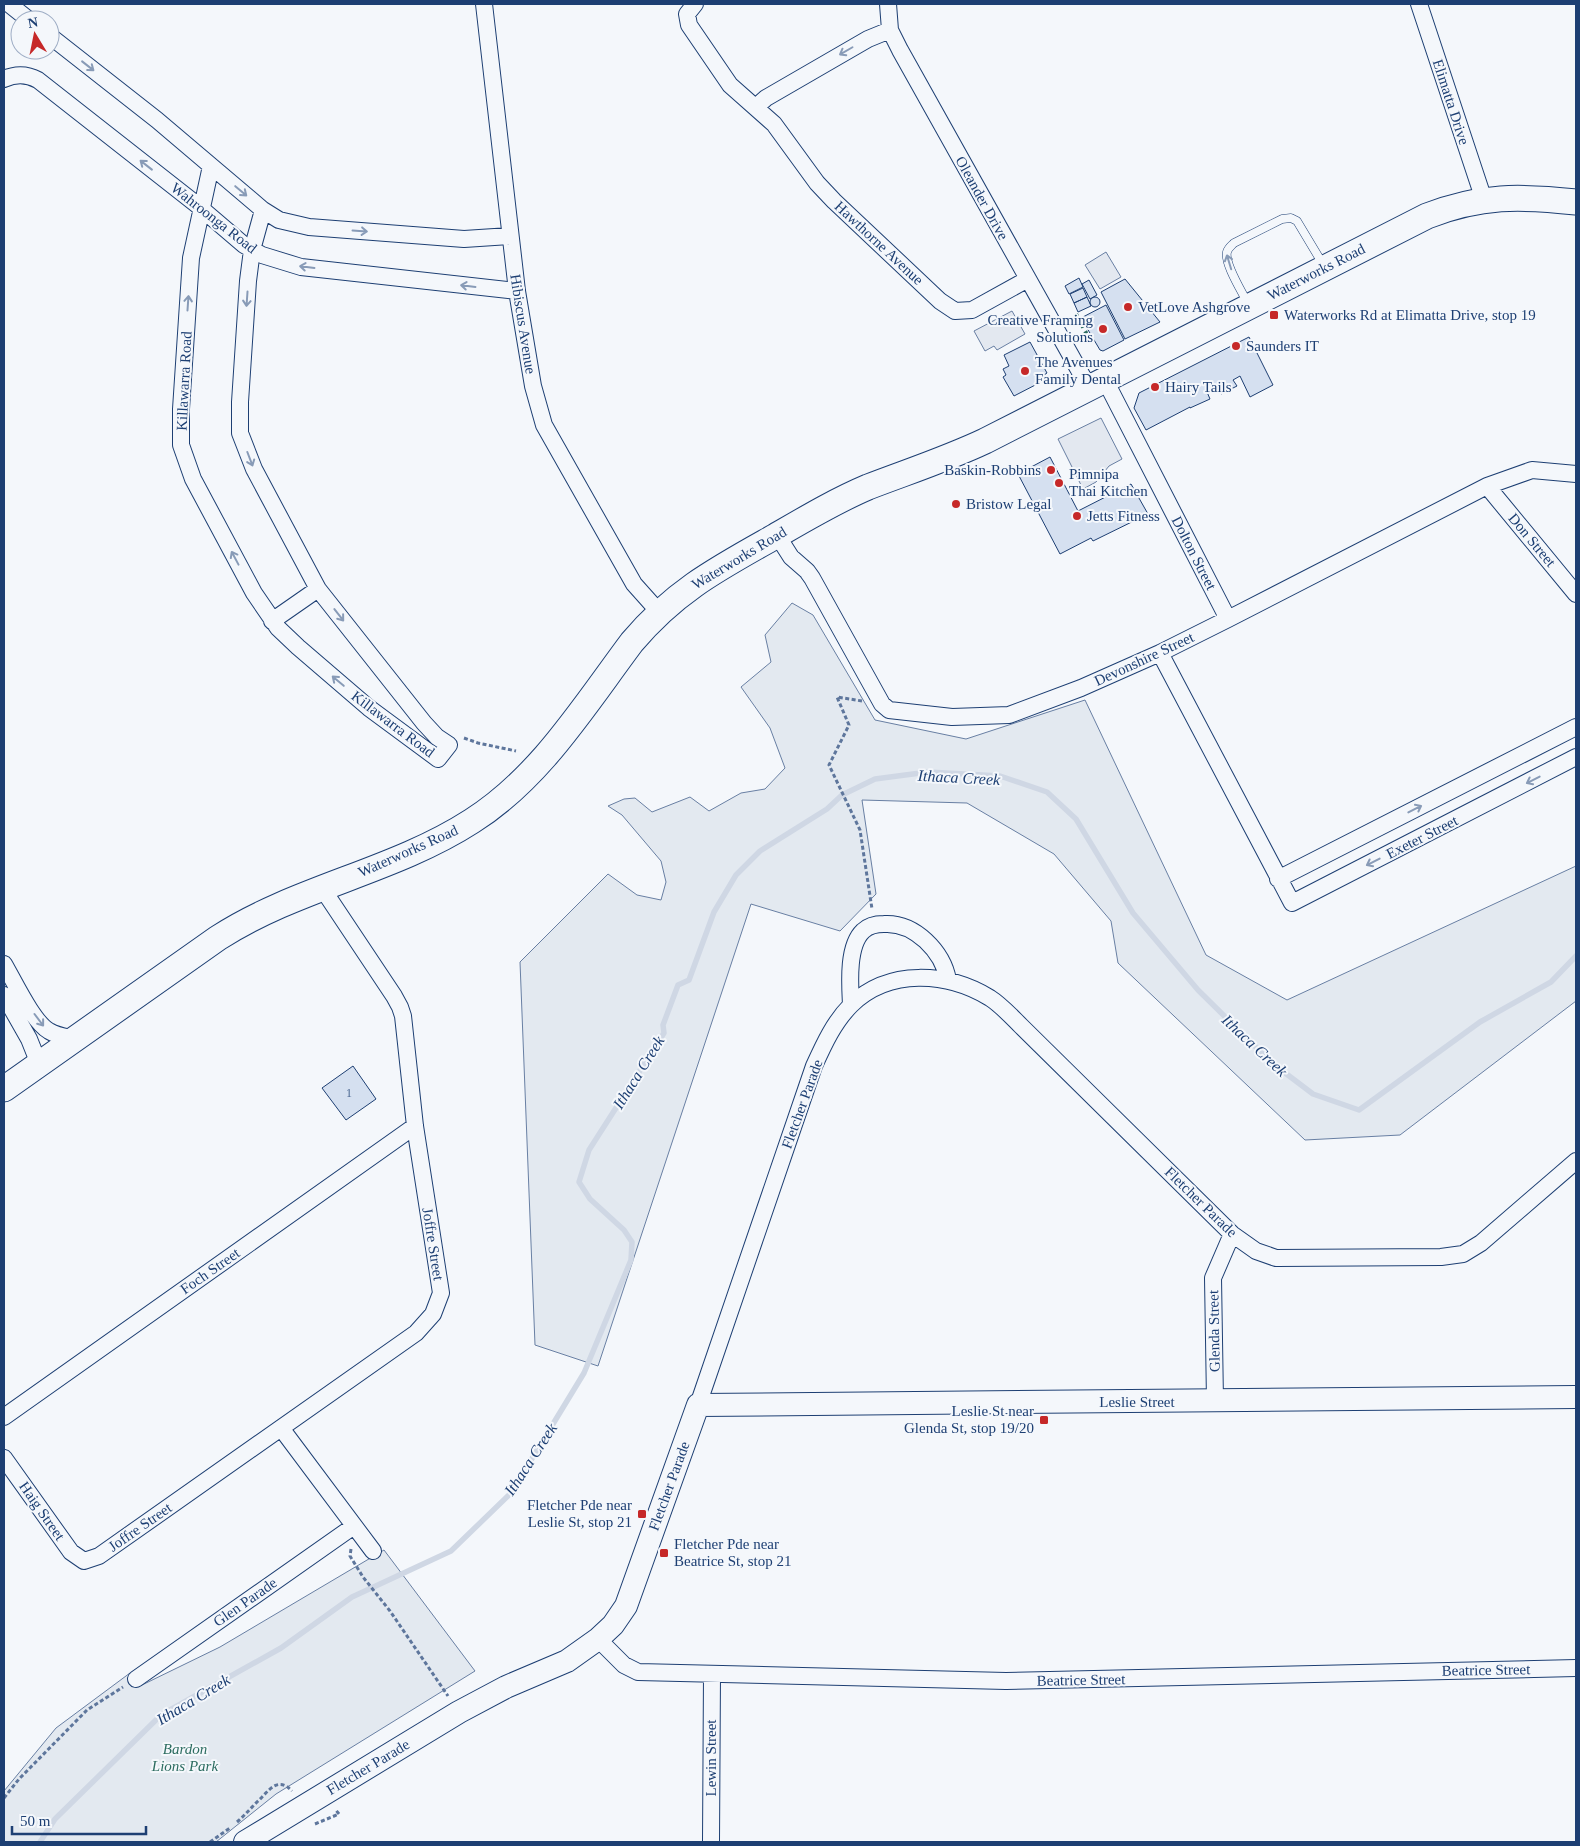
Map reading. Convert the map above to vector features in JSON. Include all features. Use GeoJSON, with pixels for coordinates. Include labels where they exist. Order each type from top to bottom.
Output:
{"type":"FeatureCollection","features":[{"type":"Feature","properties":{"kind":"main road","name":"Waterworks Road"},"geometry":{"type":"LineString","coordinates":[[4,1089],[234,928],[264,912],[430,845],[472,821],[507,795],[546,755],[632,642],[659,612],[700,580],[777,535],[850,495],[967,450],[1427,216],[1484,200],[1536,198],[1576,202]]}},
{"type":"Feature","properties":{"kind":"street","name":"Hibiscus Avenue"},"geometry":{"type":"LineString","coordinates":[[484,4],[517,291],[533,386],[544,425],[634,584],[659,612]]}},
{"type":"Feature","properties":{"kind":"street","name":"Hawthorne Avenue"},"geometry":{"type":"LineString","coordinates":[[694,4],[688,11],[687,17],[690,27],[730,85],[774,124],[818,183],[834,201],[947,307],[955,311],[972,310],[1028,279]]}},
{"type":"Feature","properties":{"kind":"street","name":"Oleander Drive"},"geometry":{"type":"LineString","coordinates":[[888,4],[890,30],[900,50],[1028,279],[1097,384]]}},
{"type":"Feature","properties":{"kind":"street","name":"Elimatta Drive"},"geometry":{"type":"LineString","coordinates":[[1419,4],[1484,200]]}},
{"type":"Feature","properties":{"kind":"street"},"geometry":{"type":"LineString","coordinates":[[756,107],[766,98],[860,44],[890,30]]}},
{"type":"Feature","properties":{"kind":"street"},"geometry":{"type":"LineString","coordinates":[[60,44],[157,120],[263,210],[286,223],[309,227],[464,239],[510,236]]}},
{"type":"Feature","properties":{"kind":"street","name":"Wahroonga Road"},"geometry":{"type":"LineString","coordinates":[[4,79],[22,75],[38,80],[252,250],[277,261],[301,267],[517,291]]}},
{"type":"Feature","properties":{"kind":"street","name":"Killawarra Road"},"geometry":{"type":"LineString","coordinates":[[211,166],[191,258],[181,409],[181,445],[193,479],[254,593],[272,621],[298,647],[394,727],[438,759],[449,745],[441,740],[424,723],[318,589],[254,469],[240,432],[246,309],[252,250],[263,210]]}},
{"type":"Feature","properties":{"kind":"street","name":"Dolton Street"},"geometry":{"type":"LineString","coordinates":[[1097,384],[1228,619]]}},
{"type":"Feature","properties":{"kind":"street","name":"Devonshire Street"},"geometry":{"type":"LineString","coordinates":[[882,704],[890,710],[952,717],[1010,715],[1081,688],[1160,653],[1487,486],[1532,470],[1576,474]]}},
{"type":"Feature","properties":{"kind":"street","name":"Don Street"},"geometry":{"type":"LineString","coordinates":[[1487,486],[1576,594]]}},
{"type":"Feature","properties":{"kind":"street"},"geometry":{"type":"LineString","coordinates":[[777,535],[791,557],[812,578],[882,704]]}},
{"type":"Feature","properties":{"kind":"street"},"geometry":{"type":"LineString","coordinates":[[272,621],[318,589]]}},
{"type":"Feature","properties":{"kind":"street","name":"Exeter Street"},"geometry":{"type":"LineString","coordinates":[[1160,653],[1292,903],[1576,758]]}},
{"type":"Feature","properties":{"kind":"street"},"geometry":{"type":"LineString","coordinates":[[394,727],[404,714],[406,707],[404,698]]}},
{"type":"Feature","properties":{"kind":"street","name":"Exeter Street"},"geometry":{"type":"LineString","coordinates":[[1278,879],[1576,727]]}},
{"type":"Feature","properties":{"kind":"street","name":"Joffre Street"},"geometry":{"type":"LineString","coordinates":[[84,1561],[99,1556],[416,1333],[433,1314],[441,1292],[415,1126],[405,1030],[400,1007],[322,888]]}},
{"type":"Feature","properties":{"kind":"street"},"geometry":{"type":"LineString","coordinates":[[851,1005],[850,981],[853,951],[863,930],[874,924],[892,924],[907,928],[922,938],[936,952],[946,968],[948,980]]}},
{"type":"Feature","properties":{"kind":"street"},"geometry":{"type":"LineString","coordinates":[[4,964],[9,994],[39,1064]]}},
{"type":"Feature","properties":{"kind":"street","name":"Fletcher Parade"},"geometry":{"type":"LineString","coordinates":[[245,1842],[466,1708],[506,1687],[567,1661],[598,1639],[613,1625],[626,1606],[698,1405],[814,1066],[830,1032],[851,1005],[871,990],[894,981],[916,977],[934,977],[974,989],[992,999],[1232,1234],[1256,1251],[1276,1258],[1441,1257],[1463,1254],[1481,1243],[1576,1161]]}},
{"type":"Feature","properties":{"kind":"street"},"geometry":{"type":"LineString","coordinates":[[9,994],[46,1029],[59,1036],[76,1039]]}},
{"type":"Feature","properties":{"kind":"street","name":"Foch Street"},"geometry":{"type":"LineString","coordinates":[[4,1417],[415,1126]]}},
{"type":"Feature","properties":{"kind":"street","name":"Glenda Street"},"geometry":{"type":"LineString","coordinates":[[1215,1402],[1212,1278],[1232,1234]]}},
{"type":"Feature","properties":{"kind":"street","name":"Leslie Street"},"geometry":{"type":"LineString","coordinates":[[698,1405],[1215,1402],[1576,1397]]}},
{"type":"Feature","properties":{"kind":"street"},"geometry":{"type":"LineString","coordinates":[[281,1428],[373,1551]]}},
{"type":"Feature","properties":{"kind":"street","name":"Haig Street"},"geometry":{"type":"LineString","coordinates":[[4,1458],[71,1552],[84,1561]]}},
{"type":"Feature","properties":{"kind":"street","name":"Glen Parade"},"geometry":{"type":"LineString","coordinates":[[136,1679],[354,1526]]}},
{"type":"Feature","properties":{"kind":"street","name":"Beatrice Street"},"geometry":{"type":"LineString","coordinates":[[598,1639],[624,1665],[638,1672],[1006,1681],[1576,1668]]}},
{"type":"Feature","properties":{"kind":"street","name":"Lewin Street"},"geometry":{"type":"LineString","coordinates":[[711,1842],[712,1674]]}},
{"type":"Feature","properties":{"kind":"lane"},"geometry":{"type":"LineString","coordinates":[[1249,306],[1228,264],[1227,251],[1234,243],[1286,218],[1294,218],[1324,268]]}},
{"type":"Feature","properties":{"kind":"path"},"geometry":{"type":"LineString","coordinates":[[874,924],[860,830],[829,765],[850,725],[836,697],[882,704]]}},
{"type":"Feature","properties":{"kind":"path"},"geometry":{"type":"LineString","coordinates":[[441,740],[448,730],[478,744],[516,751]]}},
{"type":"Feature","properties":{"kind":"path"},"geometry":{"type":"LineString","coordinates":[[363,1577],[390,1611],[447,1695]]}},
{"type":"Feature","properties":{"kind":"path"},"geometry":{"type":"LineString","coordinates":[[4,1798],[19,1779],[87,1710],[136,1679]]}},
{"type":"Feature","properties":{"kind":"path"},"geometry":{"type":"LineString","coordinates":[[210,1842],[238,1822],[276,1784],[283,1784],[291,1789],[301,1807]]}},
{"type":"Feature","properties":{"kind":"green space"},"geometry":{"type":"Polygon","coordinates":[[[792,603],[813,615],[875,720],[966,739],[1085,700],[1206,955],[1287,1000],[1576,866],[1576,1001],[1400,1135],[1305,1140],[1118,963],[1111,921],[1054,854],[967,803],[862,800],[876,894],[840,931],[751,904],[598,1366],[535,1345],[520,962],[608,874],[637,895],[661,900],[666,882],[661,861],[622,815],[608,806],[624,799],[635,798],[652,812],[690,797],[709,811],[741,793],[765,789],[785,768],[770,728],[741,687],[771,662],[765,635],[792,603]]]}},
{"type":"Feature","properties":{"kind":"green space","name":"Bardon Lions Park"},"geometry":{"type":"Polygon","coordinates":[[[384,1550],[475,1671],[276,1794],[216,1842],[4,1842],[4,1791],[56,1728],[130,1673],[142,1685],[220,1647],[384,1550]]]}},
{"type":"Feature","properties":{"kind":"shaded area"},"geometry":{"type":"Polygon","coordinates":[[[1106,252],[1121,277],[1100,289],[1085,265],[1106,252]]]}},
{"type":"Feature","properties":{"kind":"shaded area"},"geometry":{"type":"Polygon","coordinates":[[[1012,311],[1025,334],[997,350],[994,346],[985,351],[974,331],[1012,311]]]}},
{"type":"Feature","properties":{"kind":"shaded area"},"geometry":{"type":"Polygon","coordinates":[[[1101,418],[1122,459],[1109,466],[1096,482],[1083,489],[1058,439],[1101,418]]]}},
{"type":"Feature","properties":{"kind":"building"},"geometry":{"type":"Polygon","coordinates":[[[1079,278],[1083,287],[1069,294],[1065,286],[1079,278]]]}},
{"type":"Feature","properties":{"kind":"building","name":"VetLove Ashgrove"},"geometry":{"type":"Polygon","coordinates":[[[1125,279],[1160,322],[1125,339],[1101,292],[1125,279]]]}},
{"type":"Feature","properties":{"kind":"building"},"geometry":{"type":"Polygon","coordinates":[[[1089,280],[1097,295],[1090,299],[1082,284],[1089,280]]]}},
{"type":"Feature","properties":{"kind":"building"},"geometry":{"type":"Polygon","coordinates":[[[1083,288],[1087,297],[1074,303],[1070,294],[1083,288]]]}},
{"type":"Feature","properties":{"kind":"building"},"geometry":{"type":"Polygon","coordinates":[[[1087,297],[1091,306],[1078,312],[1074,303],[1087,297]]]}},
{"type":"Feature","properties":{"kind":"building"},"geometry":{"type":"Polygon","coordinates":[[[1093,297],[1097,297],[1100,302],[1099,306],[1093,307],[1090,304],[1090,300],[1093,297]]]}},
{"type":"Feature","properties":{"kind":"building","name":"Creative Framing Solutions"},"geometry":{"type":"Polygon","coordinates":[[[1106,305],[1124,340],[1103,351],[1100,350],[1081,318],[1106,305]]]}},
{"type":"Feature","properties":{"kind":"building"},"geometry":{"type":"Polygon","coordinates":[[[1249,337],[1273,385],[1250,397],[1240,376],[1233,380],[1237,386],[1221,394],[1217,387],[1207,392],[1210,399],[1190,407],[1146,430],[1134,408],[1139,393],[1249,337]]]}},
{"type":"Feature","properties":{"kind":"building","name":"The Avenues Family Dental"},"geometry":{"type":"Polygon","coordinates":[[[1030,342],[1047,373],[1041,377],[1043,381],[1014,396],[1003,377],[1006,375],[1003,369],[1009,366],[1004,355],[1030,342]]]}},
{"type":"Feature","properties":{"kind":"building"},"geometry":{"type":"Polygon","coordinates":[[[1050,457],[1078,511],[1131,484],[1148,514],[1093,541],[1091,538],[1060,554],[1018,474],[1050,457]]]}},
{"type":"Feature","properties":{"kind":"building"},"geometry":{"type":"Polygon","coordinates":[[[353,1066],[376,1099],[346,1120],[322,1088],[353,1066]]]}},
{"type":"Feature","properties":{"kind":"waterway","name":"Ithaca Creek"},"geometry":{"type":"LineString","coordinates":[[40,1842],[55,1819],[161,1715],[281,1648],[352,1597],[451,1551],[511,1493],[584,1373],[631,1260],[632,1242],[624,1230],[590,1199],[579,1182],[589,1150],[664,1033],[663,1025],[678,985],[689,980],[714,912],[736,875],[760,851],[827,809],[842,795],[875,779],[928,772],[1000,776],[1047,792],[1076,819],[1133,913],[1198,990],[1272,1063],[1313,1094],[1359,1110],[1480,1022],[1551,982],[1576,956]]}},
{"type":"Feature","properties":{"kind":"hedge"},"geometry":{"type":"LineString","coordinates":[[1076,314],[1091,342]]}},
{"type":"Feature","properties":{"kind":"place","name":"VetLove Ashgrove"},"geometry":{"type":"Point","coordinates":[1128,307]}},
{"type":"Feature","properties":{"kind":"place","name":"Waterworks Rd at Elimatta Drive, stop 19"},"geometry":{"type":"Point","coordinates":[1274,315]}},
{"type":"Feature","properties":{"kind":"place","name":"Creative Framing Solutions"},"geometry":{"type":"Point","coordinates":[1103,329]}},
{"type":"Feature","properties":{"kind":"place","name":"Saunders IT"},"geometry":{"type":"Point","coordinates":[1236,346]}},
{"type":"Feature","properties":{"kind":"place","name":"The Avenues Family Dental"},"geometry":{"type":"Point","coordinates":[1025,371]}},
{"type":"Feature","properties":{"kind":"place","name":"Hairy Tails"},"geometry":{"type":"Point","coordinates":[1155,387]}},
{"type":"Feature","properties":{"kind":"place","name":"Baskin-Robbins"},"geometry":{"type":"Point","coordinates":[1051,470]}},
{"type":"Feature","properties":{"kind":"place","name":"Pimnipa Thai Kitchen"},"geometry":{"type":"Point","coordinates":[1059,483]}},
{"type":"Feature","properties":{"kind":"place","name":"Bristow Legal"},"geometry":{"type":"Point","coordinates":[956,504]}},
{"type":"Feature","properties":{"kind":"place","name":"Jetts Fitness"},"geometry":{"type":"Point","coordinates":[1077,516]}},
{"type":"Feature","properties":{"kind":"place","name":"Leslie St near Glenda St, stop 19/20"},"geometry":{"type":"Point","coordinates":[1044,1420]}},
{"type":"Feature","properties":{"kind":"place","name":"Fletcher Pde near Leslie St, stop 21"},"geometry":{"type":"Point","coordinates":[642,1514]}},
{"type":"Feature","properties":{"kind":"place","name":"Fletcher Pde near Beatrice St, stop 21"},"geometry":{"type":"Point","coordinates":[664,1553]}}]}
